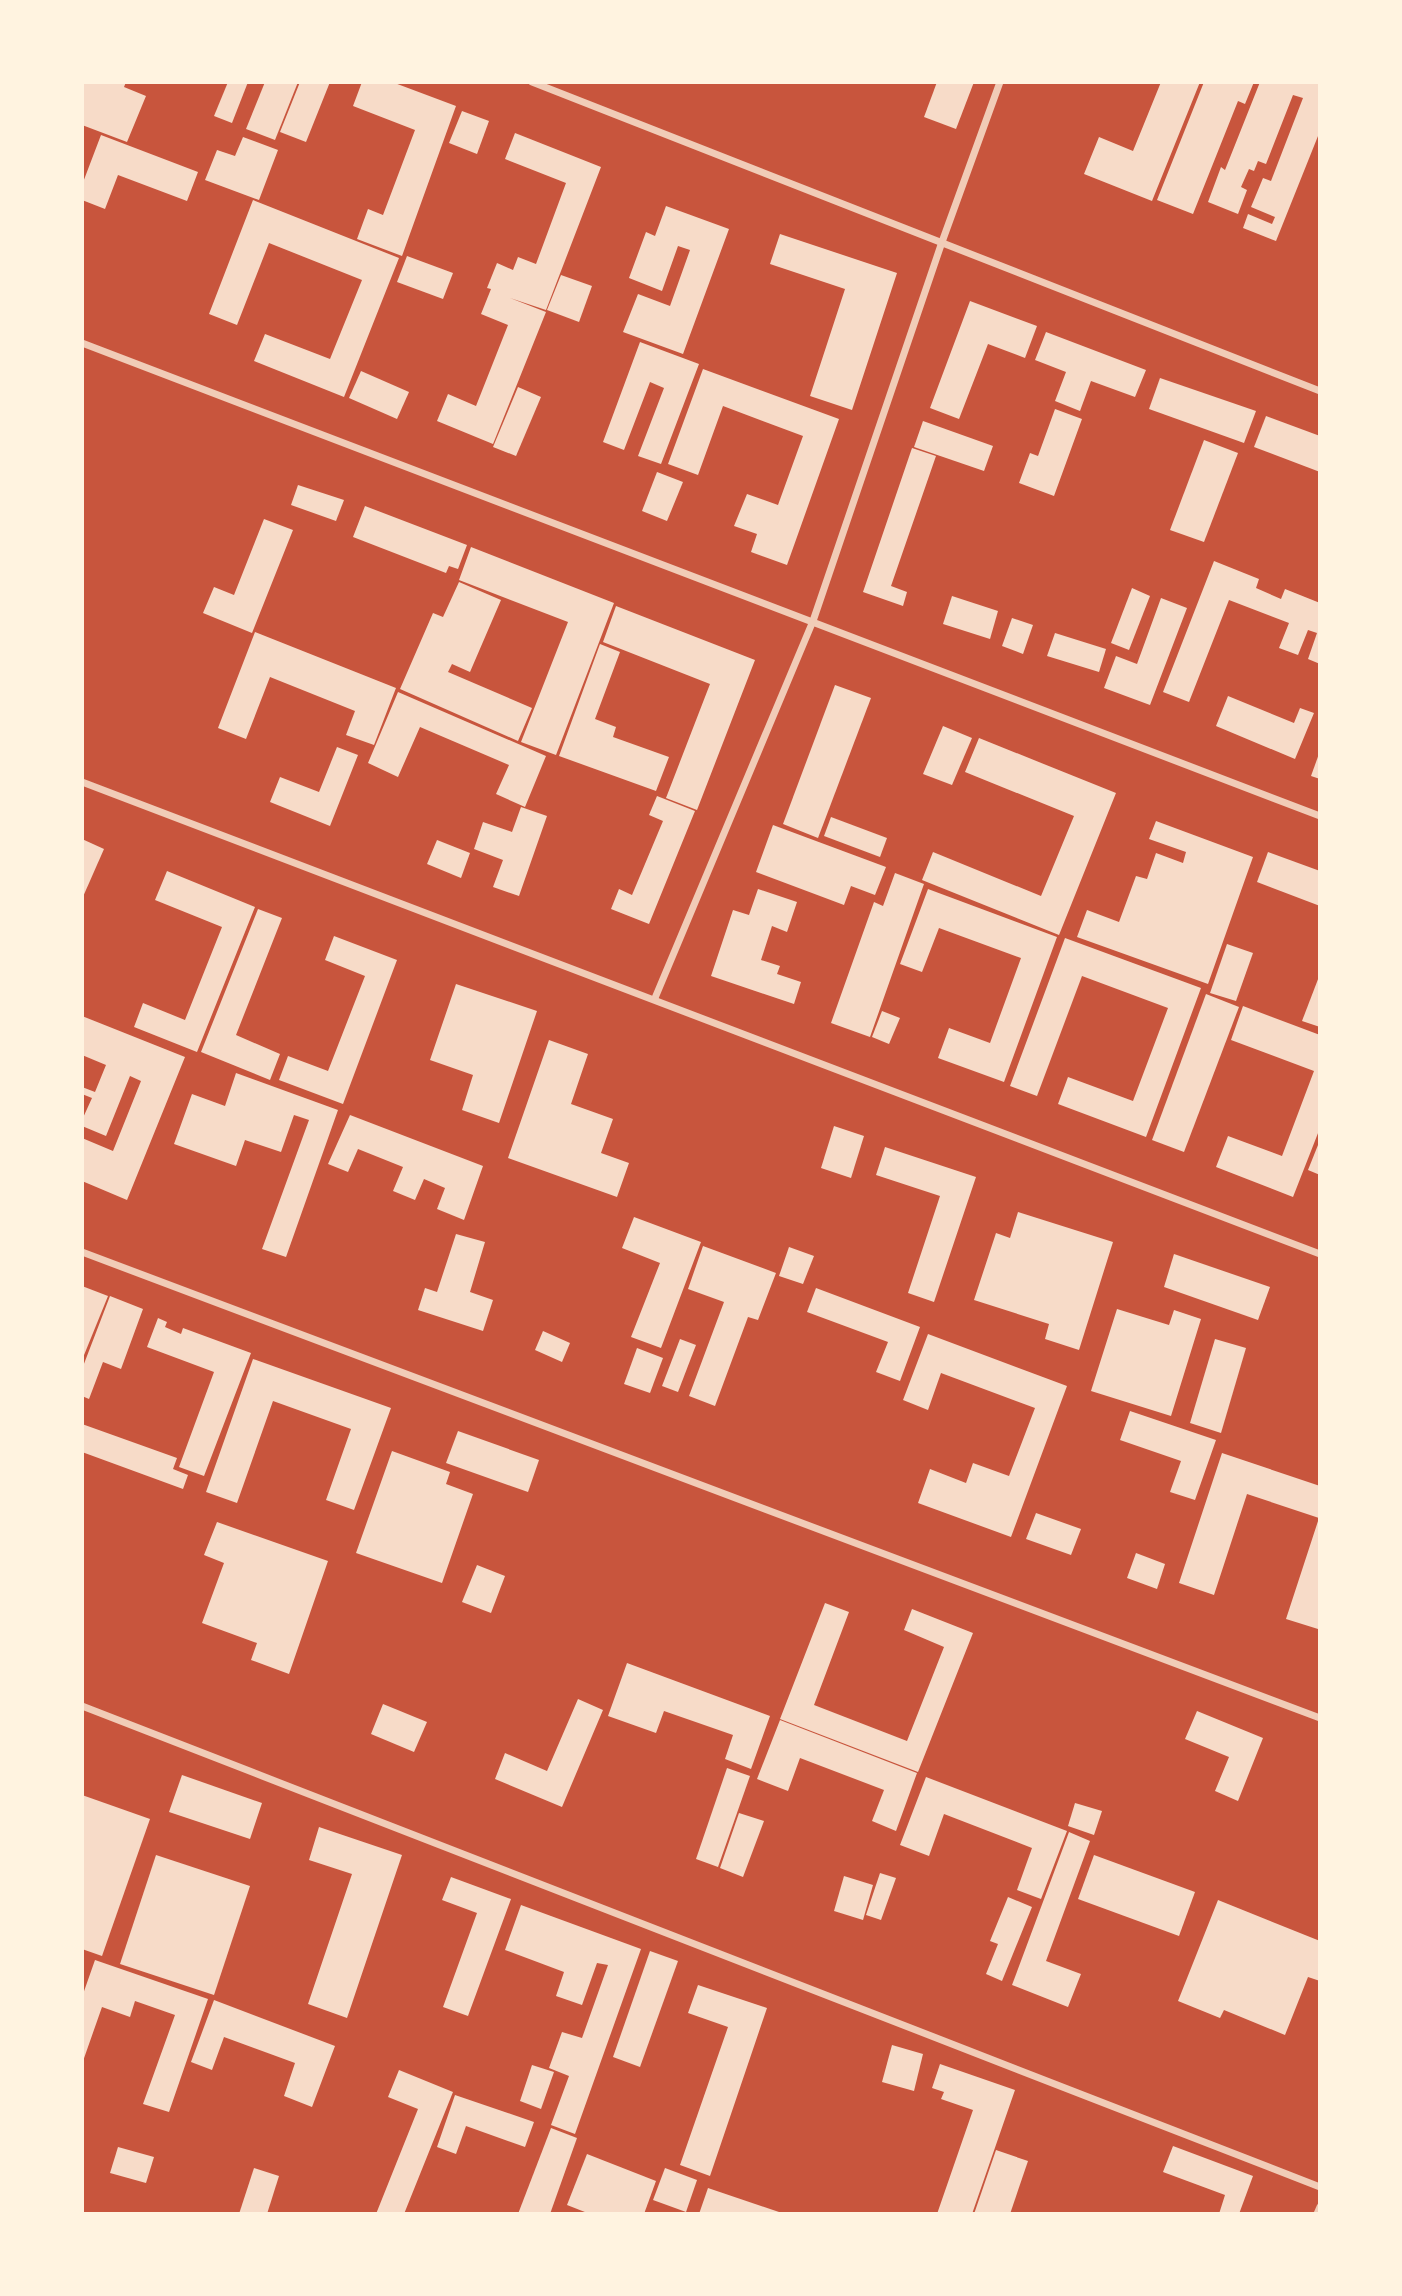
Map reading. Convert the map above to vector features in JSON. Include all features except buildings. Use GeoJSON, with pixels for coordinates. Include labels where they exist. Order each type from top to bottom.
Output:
{"type":"FeatureCollection","features":[{"type":"Feature","properties":{"kind":"street"},"geometry":{"type":"LineString","coordinates":[[532,82],[1320,391]]}},
{"type":"Feature","properties":{"kind":"street"},"geometry":{"type":"LineString","coordinates":[[655,999],[813,621],[942,242],[1000,82]]}},
{"type":"Feature","properties":{"kind":"street"},"geometry":{"type":"LineString","coordinates":[[82,343],[1320,816]]}},
{"type":"Feature","properties":{"kind":"street"},"geometry":{"type":"LineString","coordinates":[[82,782],[1320,1254]]}},
{"type":"Feature","properties":{"kind":"street"},"geometry":{"type":"LineString","coordinates":[[82,1252],[1320,1718]]}},
{"type":"Feature","properties":{"kind":"street"},"geometry":{"type":"LineString","coordinates":[[82,1706],[1320,2187]]}},
{"type":"Feature","properties":{"kind":"street"},"geometry":{"type":"LineString","coordinates":[[1317,2214],[1320,2207]]}}]}
